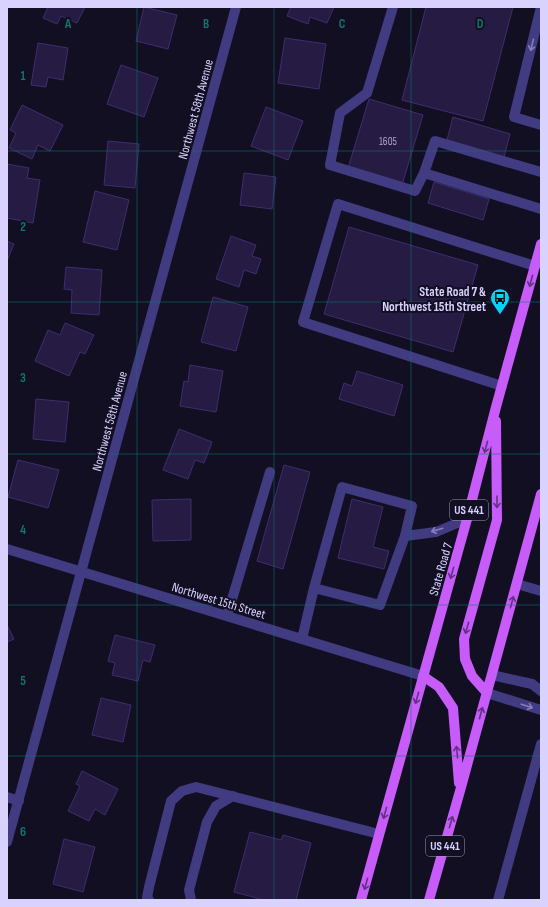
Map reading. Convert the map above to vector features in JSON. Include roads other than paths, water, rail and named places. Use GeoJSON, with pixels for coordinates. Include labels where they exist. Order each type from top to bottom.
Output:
{"type":"FeatureCollection","features":[{"type":"Feature","properties":{"kind":"main road","name":"State Road 7"},"geometry":{"type":"LineString","coordinates":[[361,900],[467,519],[541,244]]}},
{"type":"Feature","properties":{"kind":"main road"},"geometry":{"type":"LineString","coordinates":[[487,693],[472,676],[466,659],[464,639],[497,520],[496,407]]}},
{"type":"Feature","properties":{"kind":"main road","name":"US 441"},"geometry":{"type":"LineString","coordinates":[[429,900],[541,494]]}},
{"type":"Feature","properties":{"kind":"main road"},"geometry":{"type":"LineString","coordinates":[[423,676],[439,687],[453,708],[460,791]]}},
{"type":"Feature","properties":{"kind":"street","name":"Northwest 58th Avenue"},"geometry":{"type":"LineString","coordinates":[[7,842],[236,7]]}},
{"type":"Feature","properties":{"kind":"street"},"geometry":{"type":"LineString","coordinates":[[393,7],[367,93],[340,113],[330,165],[415,191],[424,173],[435,141],[541,172]]}},
{"type":"Feature","properties":{"kind":"street"},"geometry":{"type":"LineString","coordinates":[[541,7],[514,117],[541,125]]}},
{"type":"Feature","properties":{"kind":"street"},"geometry":{"type":"LineString","coordinates":[[424,173],[541,209]]}},
{"type":"Feature","properties":{"kind":"street"},"geometry":{"type":"LineString","coordinates":[[502,386],[303,322],[338,204],[535,266]]}},
{"type":"Feature","properties":{"kind":"street"},"geometry":{"type":"LineString","coordinates":[[227,616],[270,472]]}},
{"type":"Feature","properties":{"kind":"street"},"geometry":{"type":"LineString","coordinates":[[302,639],[314,588],[342,487],[412,506],[405,536],[380,605],[314,588]]}},
{"type":"Feature","properties":{"kind":"street"},"geometry":{"type":"LineString","coordinates":[[405,536],[436,532],[467,519]]}},
{"type":"Feature","properties":{"kind":"street","name":"Northwest 15th Street"},"geometry":{"type":"LineString","coordinates":[[7,549],[423,676]]}},
{"type":"Feature","properties":{"kind":"street"},"geometry":{"type":"LineString","coordinates":[[517,584],[541,591]]}},
{"type":"Feature","properties":{"kind":"street"},"geometry":{"type":"LineString","coordinates":[[492,675],[532,684],[541,691]]}},
{"type":"Feature","properties":{"kind":"street"},"geometry":{"type":"LineString","coordinates":[[487,693],[541,710]]}},
{"type":"Feature","properties":{"kind":"street"},"geometry":{"type":"LineString","coordinates":[[498,900],[541,744]]}},
{"type":"Feature","properties":{"kind":"street"},"geometry":{"type":"LineString","coordinates":[[149,900],[147,898],[149,887],[171,801],[182,791],[196,787],[379,834]]}},
{"type":"Feature","properties":{"kind":"street"},"geometry":{"type":"LineString","coordinates":[[191,900],[189,890],[207,822],[216,806],[233,796]]}},
{"type":"Feature","properties":{"kind":"street"},"geometry":{"type":"LineString","coordinates":[[7,797],[19,801]]}},
{"type":"Feature","properties":{"kind":"place","name":"State Road 7 & Northwest 15th Street"},"geometry":{"type":"Point","coordinates":[500,315]}}]}
